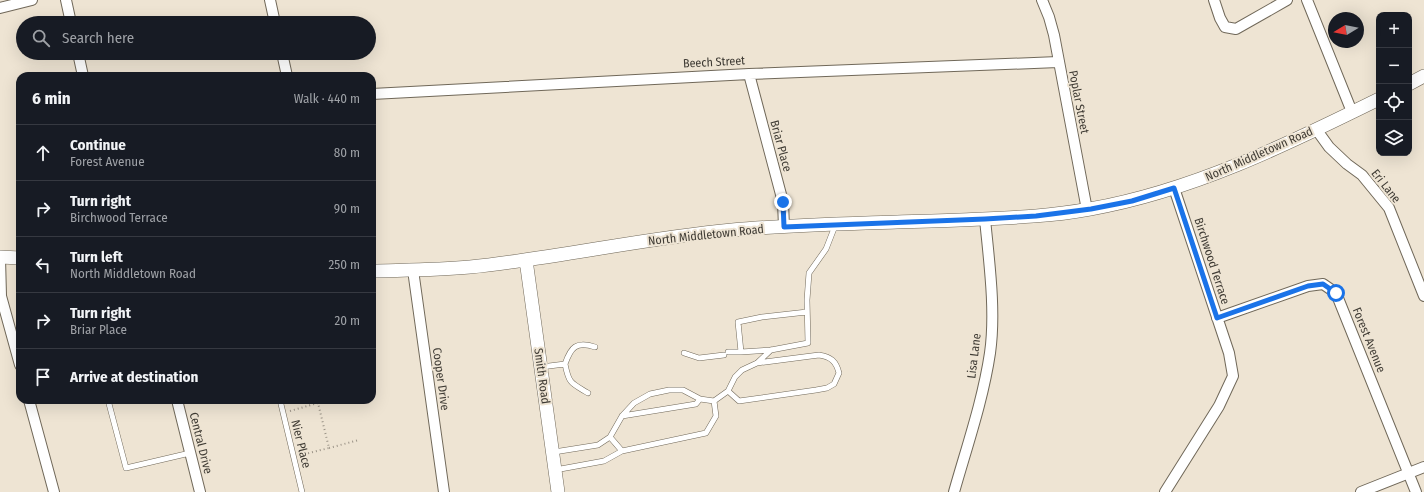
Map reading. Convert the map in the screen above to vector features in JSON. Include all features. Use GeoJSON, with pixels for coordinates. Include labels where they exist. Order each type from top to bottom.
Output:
{"type":"FeatureCollection","features":[{"type":"Feature","properties":{"kind":"street"},"geometry":{"type":"LineString","coordinates":[[0,8],[32,0]]}},
{"type":"Feature","properties":{"kind":"street"},"geometry":{"type":"LineString","coordinates":[[66,0],[69,16]]}},
{"type":"Feature","properties":{"kind":"street"},"geometry":{"type":"LineString","coordinates":[[270,0],[273,16]]}},
{"type":"Feature","properties":{"kind":"street","name":"Poplar Street"},"geometry":{"type":"LineString","coordinates":[[1042,0],[1049,17],[1086,210]]}},
{"type":"Feature","properties":{"kind":"street"},"geometry":{"type":"LineString","coordinates":[[1214,0],[1220,18],[1225,27],[1236,30],[1287,0]]}},
{"type":"Feature","properties":{"kind":"street"},"geometry":{"type":"LineString","coordinates":[[1307,0],[1352,112]]}},
{"type":"Feature","properties":{"kind":"street"},"geometry":{"type":"LineString","coordinates":[[79,60],[81,72]]}},
{"type":"Feature","properties":{"kind":"street"},"geometry":{"type":"LineString","coordinates":[[284,60],[286,72]]}},
{"type":"Feature","properties":{"kind":"street","name":"Beech Street"},"geometry":{"type":"LineString","coordinates":[[376,94],[749,74],[1058,62]]}},
{"type":"Feature","properties":{"kind":"street","name":"Briar Place"},"geometry":{"type":"LineString","coordinates":[[749,74],[783,202],[784,227]]}},
{"type":"Feature","properties":{"kind":"street"},"geometry":{"type":"LineString","coordinates":[[1412,82],[1424,76]]}},
{"type":"Feature","properties":{"kind":"street","name":"North Middletown Road"},"geometry":{"type":"LineString","coordinates":[[376,271],[470,267],[526,260],[685,235],[784,227],[1036,216],[1086,210],[1132,201],[1212,175],[1247,161],[1376,100]]}},
{"type":"Feature","properties":{"kind":"street","name":"Eri Lane"},"geometry":{"type":"LineString","coordinates":[[1316,129],[1329,147],[1362,175],[1389,208],[1424,296]]}},
{"type":"Feature","properties":{"kind":"street","name":"Birchwood Terrace"},"geometry":{"type":"LineString","coordinates":[[1165,492],[1219,406],[1233,376],[1229,353],[1174,188]]}},
{"type":"Feature","properties":{"kind":"street","name":"Lisa Lane"},"geometry":{"type":"LineString","coordinates":[[954,492],[984,386],[990,352],[992,316],[985,219]]}},
{"type":"Feature","properties":{"kind":"street"},"geometry":{"type":"LineString","coordinates":[[16,258],[0,257],[1,296],[16,350]]}},
{"type":"Feature","properties":{"kind":"street","name":"Smith Road"},"geometry":{"type":"LineString","coordinates":[[526,260],[558,492]]}},
{"type":"Feature","properties":{"kind":"street","name":"Cooper Drive"},"geometry":{"type":"LineString","coordinates":[[413,270],[444,492]]}},
{"type":"Feature","properties":{"kind":"street","name":"Forest Avenue"},"geometry":{"type":"LineString","coordinates":[[1217,318],[1308,286],[1323,284],[1336,293],[1416,492]]}},
{"type":"Feature","properties":{"kind":"street"},"geometry":{"type":"LineString","coordinates":[[31,404],[54,492]]}},
{"type":"Feature","properties":{"kind":"street","name":"Central Drive"},"geometry":{"type":"LineString","coordinates":[[179,404],[200,492]]}},
{"type":"Feature","properties":{"kind":"street"},"geometry":{"type":"LineString","coordinates":[[1361,492],[1424,467]]}},
{"type":"Feature","properties":{"kind":"lane"},"geometry":{"type":"LineString","coordinates":[[684,353],[698,358],[726,353],[771,350],[808,343],[807,312],[809,273],[826,249],[836,225]]}},
{"type":"Feature","properties":{"kind":"lane"},"geometry":{"type":"LineString","coordinates":[[741,352],[738,322],[762,317],[807,312]]}},
{"type":"Feature","properties":{"kind":"lane"},"geometry":{"type":"LineString","coordinates":[[588,393],[571,384],[565,364],[570,352],[577,345],[586,344],[595,347]]}},
{"type":"Feature","properties":{"kind":"lane"},"geometry":{"type":"LineString","coordinates":[[757,363],[771,350]]}},
{"type":"Feature","properties":{"kind":"lane"},"geometry":{"type":"LineString","coordinates":[[552,453],[598,445],[610,437],[622,416],[634,403],[650,394],[669,390],[683,390],[700,400],[714,401],[728,391],[735,377],[742,370],[757,363],[819,355],[829,357],[834,361],[839,373],[834,384],[827,388],[816,390],[739,401],[728,391]]}},
{"type":"Feature","properties":{"kind":"lane"},"geometry":{"type":"LineString","coordinates":[[540,367],[565,364]]}},
{"type":"Feature","properties":{"kind":"lane"},"geometry":{"type":"LineString","coordinates":[[622,416],[696,404],[700,400]]}},
{"type":"Feature","properties":{"kind":"lane"},"geometry":{"type":"LineString","coordinates":[[555,470],[604,461],[622,451],[706,433],[716,416],[714,401]]}},
{"type":"Feature","properties":{"kind":"lane"},"geometry":{"type":"LineString","coordinates":[[109,404],[126,468],[190,453]]}},
{"type":"Feature","properties":{"kind":"lane","name":"Nier Place"},"geometry":{"type":"LineString","coordinates":[[281,404],[302,492]]}},
{"type":"Feature","properties":{"kind":"lane"},"geometry":{"type":"LineString","coordinates":[[610,437],[622,451]]}},
{"type":"Feature","properties":{"kind":"path"},"geometry":{"type":"LineString","coordinates":[[290,411],[314,404]]}},
{"type":"Feature","properties":{"kind":"path"},"geometry":{"type":"LineString","coordinates":[[318,404],[329,448]]}},
{"type":"Feature","properties":{"kind":"path"},"geometry":{"type":"LineString","coordinates":[[294,457],[359,440]]}},
{"type":"Feature","properties":{"kind":"route"},"geometry":{"type":"LineString","coordinates":[[783,202],[784,227],[1036,216],[1086,210],[1132,201],[1174,188],[1217,318],[1308,286],[1323,284],[1336,293]]}}]}
